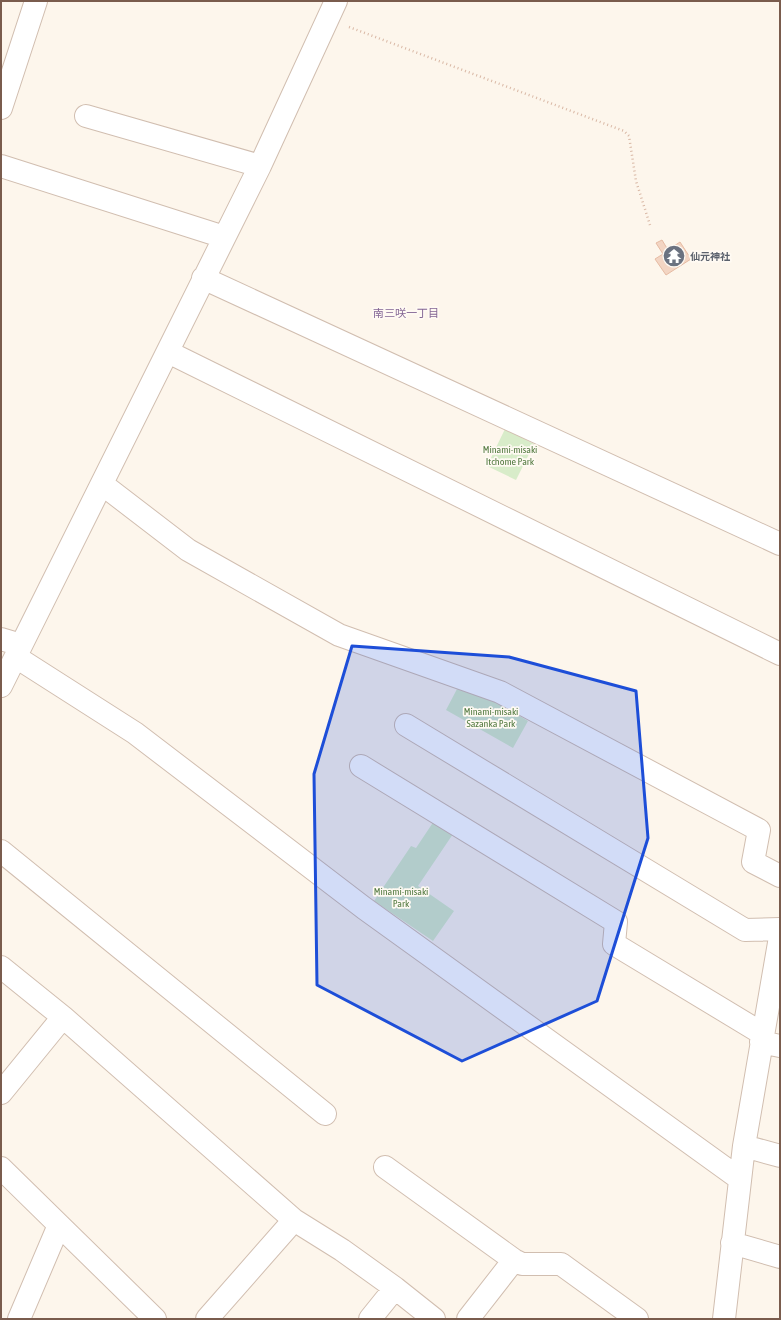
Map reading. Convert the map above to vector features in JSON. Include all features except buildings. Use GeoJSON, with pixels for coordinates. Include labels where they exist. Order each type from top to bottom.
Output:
{"type":"FeatureCollection","features":[{"type":"Feature","properties":{"kind":"street"},"geometry":{"type":"LineString","coordinates":[[1,108],[36,1]]}},
{"type":"Feature","properties":{"kind":"street"},"geometry":{"type":"LineString","coordinates":[[1,686],[13,647],[102,484],[260,166],[332,10]]}},
{"type":"Feature","properties":{"kind":"street"},"geometry":{"type":"LineString","coordinates":[[86,116],[260,166]]}},
{"type":"Feature","properties":{"kind":"street"},"geometry":{"type":"LineString","coordinates":[[1,166],[224,237]]}},
{"type":"Feature","properties":{"kind":"street"},"geometry":{"type":"LineString","coordinates":[[204,278],[780,544]]}},
{"type":"Feature","properties":{"kind":"street"},"geometry":{"type":"LineString","coordinates":[[168,352],[780,654]]}},
{"type":"Feature","properties":{"kind":"street"},"geometry":{"type":"LineString","coordinates":[[102,484],[188,550],[339,635],[500,692],[758,830],[753,862],[780,876]]}},
{"type":"Feature","properties":{"kind":"street"},"geometry":{"type":"LineString","coordinates":[[13,647],[135,733],[364,908],[740,1179]]}},
{"type":"Feature","properties":{"kind":"street"},"geometry":{"type":"LineString","coordinates":[[406,725],[745,930],[780,929]]}},
{"type":"Feature","properties":{"kind":"street"},"geometry":{"type":"LineString","coordinates":[[362,766],[616,922],[614,944],[768,1041]]}},
{"type":"Feature","properties":{"kind":"street"},"geometry":{"type":"LineString","coordinates":[[1,851],[325,1114]]}},
{"type":"Feature","properties":{"kind":"street"},"geometry":{"type":"LineString","coordinates":[[724,1319],[744,1146],[768,1041],[780,937]]}},
{"type":"Feature","properties":{"kind":"street"},"geometry":{"type":"LineString","coordinates":[[1,967],[63,1017],[294,1220],[342,1250],[395,1288],[434,1319]]}},
{"type":"Feature","properties":{"kind":"street"},"geometry":{"type":"LineString","coordinates":[[1,1093],[63,1017]]}},
{"type":"Feature","properties":{"kind":"street"},"geometry":{"type":"LineString","coordinates":[[744,1146],[780,1156]]}},
{"type":"Feature","properties":{"kind":"street"},"geometry":{"type":"LineString","coordinates":[[385,1166],[514,1260],[522,1264],[561,1264],[637,1319]]}},
{"type":"Feature","properties":{"kind":"street"},"geometry":{"type":"LineString","coordinates":[[1,1168],[150,1317]]}},
{"type":"Feature","properties":{"kind":"street"},"geometry":{"type":"LineString","coordinates":[[207,1319],[294,1220]]}},
{"type":"Feature","properties":{"kind":"street"},"geometry":{"type":"LineString","coordinates":[[19,1319],[59,1225]]}},
{"type":"Feature","properties":{"kind":"street"},"geometry":{"type":"LineString","coordinates":[[732,1243],[780,1257]]}},
{"type":"Feature","properties":{"kind":"street"},"geometry":{"type":"LineString","coordinates":[[468,1319],[514,1260]]}},
{"type":"Feature","properties":{"kind":"street"},"geometry":{"type":"LineString","coordinates":[[370,1319],[395,1288]]}},
{"type":"Feature","properties":{"kind":"path"},"geometry":{"type":"LineString","coordinates":[[332,10],[624,131],[629,136],[636,181],[650,225]]}},
{"type":"Feature","properties":{"kind":"highlighted area"},"geometry":{"type":"Polygon","coordinates":[[[352,646],[509,657],[636,691],[648,838],[597,1001],[462,1061],[317,985],[314,774],[352,646]]]}},
{"type":"Feature","properties":{"kind":"green space","name":"Minami-misaki Itchome Park"},"geometry":{"type":"Polygon","coordinates":[[[505,429],[534,444],[516,480],[487,466],[505,429]]]}},
{"type":"Feature","properties":{"kind":"green space","name":"Minami-misaki Sazanka Park"},"geometry":{"type":"Polygon","coordinates":[[[457,689],[496,702],[528,721],[513,748],[446,710],[457,689]]]}},
{"type":"Feature","properties":{"kind":"green space","name":"Minami-misaki Park"},"geometry":{"type":"Polygon","coordinates":[[[434,821],[453,834],[418,886],[454,911],[433,941],[374,901],[411,846],[416,848],[434,821]]]}},
{"type":"Feature","properties":{"kind":"place","name":"仙元神社"},"geometry":{"type":"Point","coordinates":[674,256]}},
{"type":"Feature","properties":{"kind":"district","name":"南三咲一丁目"},"geometry":{"type":"Point","coordinates":[406,313]}}]}
